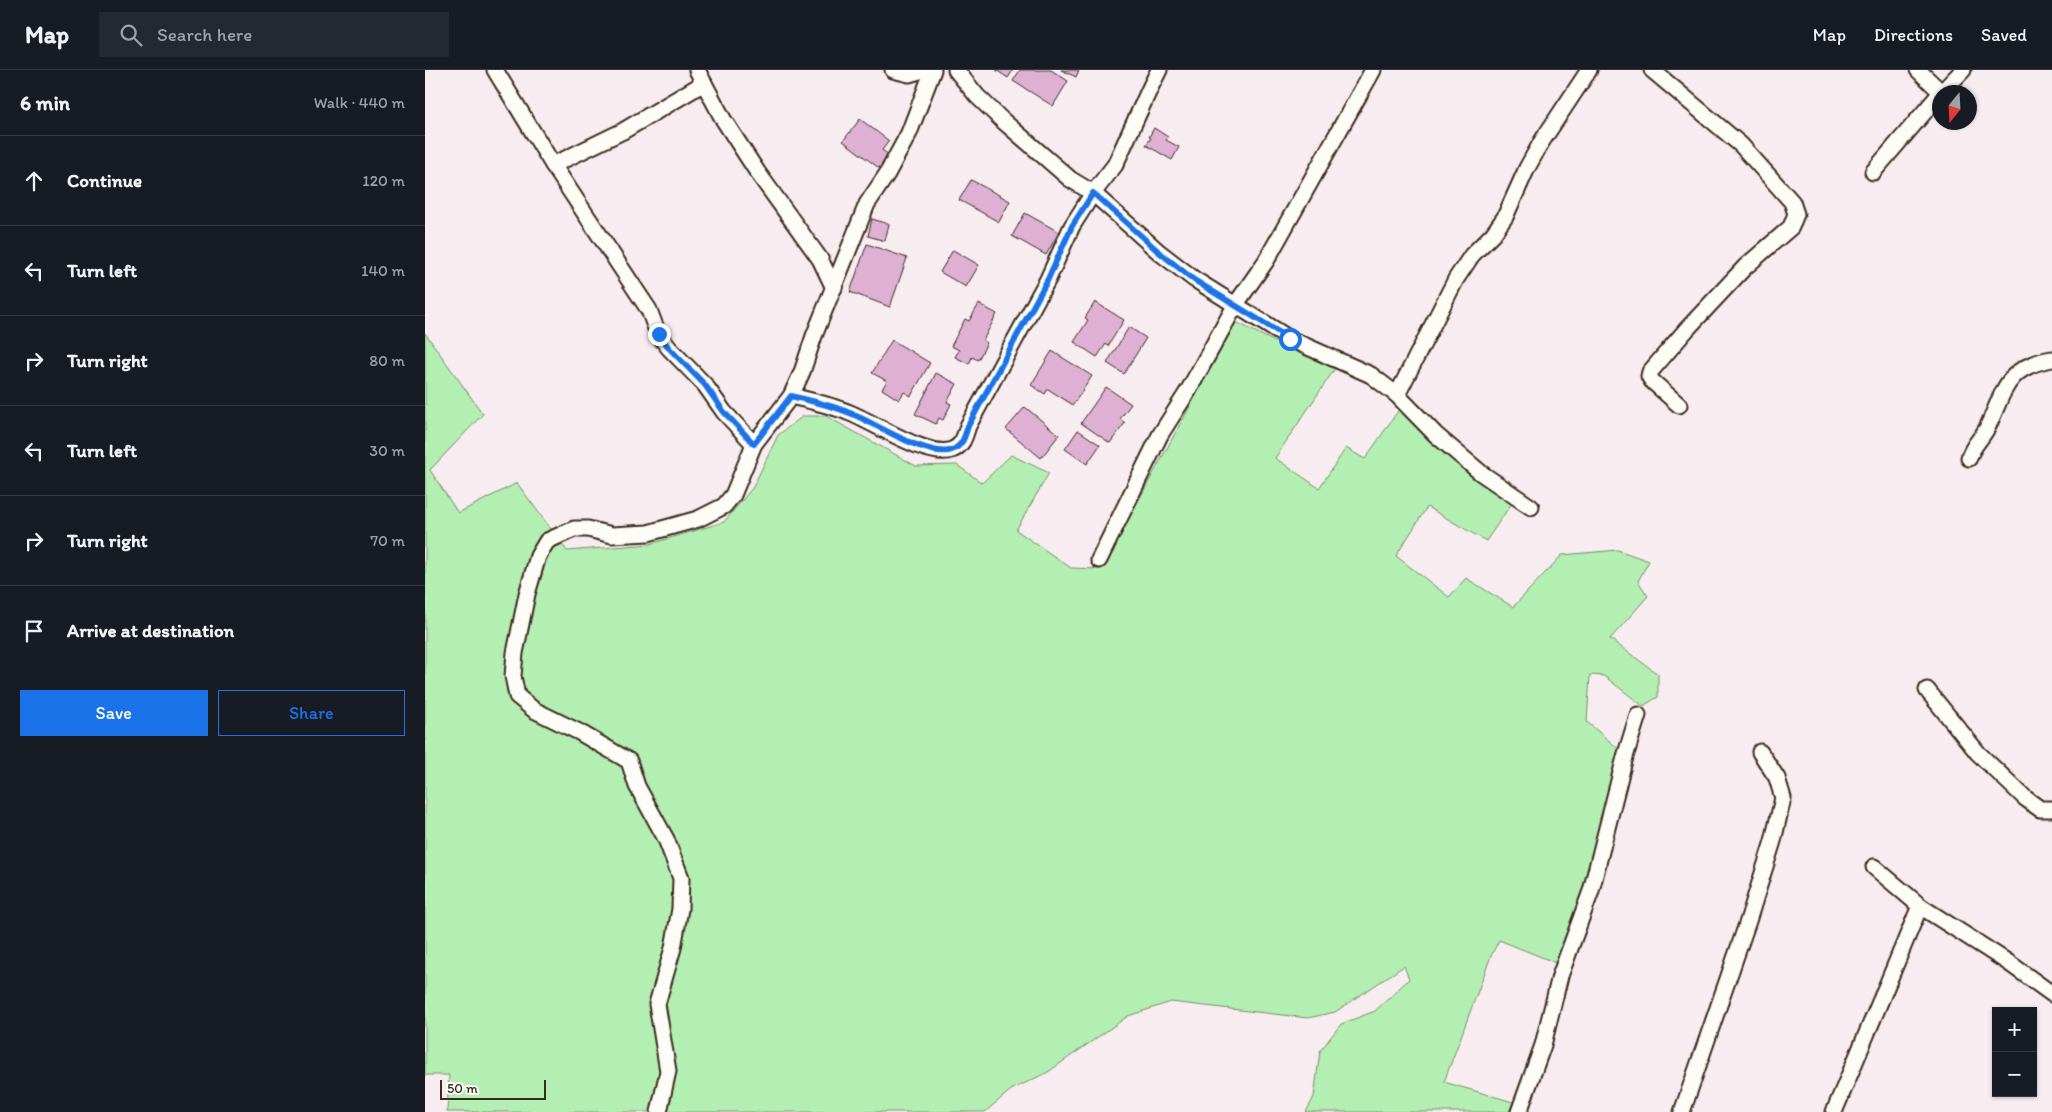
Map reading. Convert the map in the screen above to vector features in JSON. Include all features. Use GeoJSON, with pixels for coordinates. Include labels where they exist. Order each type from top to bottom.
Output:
{"type":"FeatureCollection","features":[{"type":"Feature","properties":{"kind":"street"},"geometry":{"type":"LineString","coordinates":[[495,70],[553,165],[649,310],[659,334],[669,348],[705,385],[724,412],[754,444]]}},
{"type":"Feature","properties":{"kind":"street"},"geometry":{"type":"LineString","coordinates":[[893,70],[909,74],[923,70]]}},
{"type":"Feature","properties":{"kind":"street"},"geometry":{"type":"LineString","coordinates":[[659,1112],[668,1071],[657,1004],[673,948],[680,909],[681,878],[666,840],[639,790],[629,761],[579,732],[534,710],[517,696],[513,676],[515,653],[527,594],[537,556],[547,541],[575,529],[588,528],[612,535],[648,533],[698,518],[724,506],[733,495],[754,444],[791,396],[867,204],[887,174],[909,133],[933,70]]}},
{"type":"Feature","properties":{"kind":"street"},"geometry":{"type":"LineString","coordinates":[[956,70],[977,96],[1002,120],[1070,179],[1093,193],[1159,252],[1194,280],[1236,304],[1290,339],[1371,376],[1397,395],[1436,435],[1481,473],[1531,506]]}},
{"type":"Feature","properties":{"kind":"street"},"geometry":{"type":"LineString","coordinates":[[791,396],[851,413],[907,440],[937,451],[951,451],[959,446],[1048,279],[1072,226],[1093,193],[1115,165],[1159,70]]}},
{"type":"Feature","properties":{"kind":"street"},"geometry":{"type":"LineString","coordinates":[[1099,560],[1160,435],[1188,391],[1236,304],[1266,261],[1373,70]]}},
{"type":"Feature","properties":{"kind":"street"},"geometry":{"type":"LineString","coordinates":[[1397,395],[1456,280],[1472,255],[1493,234],[1505,217],[1527,168],[1542,141],[1589,70]]}},
{"type":"Feature","properties":{"kind":"street"},"geometry":{"type":"LineString","coordinates":[[1652,70],[1741,146],[1792,202],[1796,214],[1791,227],[1745,267],[1650,372],[1649,376],[1652,381],[1679,405]]}},
{"type":"Feature","properties":{"kind":"street"},"geometry":{"type":"LineString","coordinates":[[1918,70],[1932,85]]}},
{"type":"Feature","properties":{"kind":"street"},"geometry":{"type":"LineString","coordinates":[[1949,85],[1963,70]]}},
{"type":"Feature","properties":{"kind":"street"},"geometry":{"type":"LineString","coordinates":[[553,165],[623,131],[700,76],[723,119],[758,173],[820,258],[834,288]]}},
{"type":"Feature","properties":{"kind":"street"},"geometry":{"type":"LineString","coordinates":[[1873,172],[1932,104]]}},
{"type":"Feature","properties":{"kind":"street"},"geometry":{"type":"LineString","coordinates":[[820,258],[845,258]]}},
{"type":"Feature","properties":{"kind":"street"},"geometry":{"type":"LineString","coordinates":[[1969,458],[1986,430],[2004,388],[2019,370],[2040,361],[2052,359]]}},
{"type":"Feature","properties":{"kind":"street"},"geometry":{"type":"LineString","coordinates":[[1927,690],[1978,753],[2025,798],[2041,809],[2052,809]]}},
{"type":"Feature","properties":{"kind":"street"},"geometry":{"type":"LineString","coordinates":[[1519,1112],[1543,1045],[1567,956],[1591,891],[1625,757],[1638,715]]}},
{"type":"Feature","properties":{"kind":"street"},"geometry":{"type":"LineString","coordinates":[[1682,1112],[1748,921],[1773,841],[1783,798],[1777,778],[1760,752]]}},
{"type":"Feature","properties":{"kind":"street"},"geometry":{"type":"LineString","coordinates":[[1874,867],[1920,906],[2009,963],[2052,994]]}},
{"type":"Feature","properties":{"kind":"street"},"geometry":{"type":"LineString","coordinates":[[1834,1112],[1920,906]]}},
{"type":"Feature","properties":{"kind":"green space"},"geometry":{"type":"Polygon","coordinates":[[[1236,322],[1281,345],[1336,367],[1275,458],[1319,488],[1346,448],[1365,459],[1400,408],[1512,503],[1486,541],[1427,507],[1396,556],[1449,597],[1466,578],[1513,607],[1562,555],[1618,550],[1649,561],[1638,581],[1648,596],[1610,639],[1658,674],[1658,697],[1643,706],[1604,676],[1590,675],[1587,722],[1620,750],[1593,863],[1556,963],[1499,940],[1491,956],[1444,1082],[1513,1102],[1509,1112],[1306,1112],[1314,1097],[1320,1051],[1341,1024],[1375,1011],[1409,979],[1404,966],[1335,1012],[1308,1018],[1171,1002],[1128,1016],[1048,1072],[1011,1090],[985,1112],[447,1112],[449,1075],[425,1075],[425,333],[483,414],[430,470],[458,513],[517,483],[567,551],[650,544],[724,522],[753,487],[778,435],[803,416],[826,416],[916,466],[957,465],[982,483],[1011,455],[1049,473],[1016,530],[1071,568],[1101,569],[1236,322]]]}},
{"type":"Feature","properties":{"kind":"building"},"geometry":{"type":"Polygon","coordinates":[[[996,70],[1013,70],[1008,78],[996,70]]]}},
{"type":"Feature","properties":{"kind":"building"},"geometry":{"type":"Polygon","coordinates":[[[1020,70],[1051,70],[1068,81],[1053,106],[1013,81],[1020,70]]]}},
{"type":"Feature","properties":{"kind":"building"},"geometry":{"type":"Polygon","coordinates":[[[1061,70],[1079,70],[1076,77],[1061,70]]]}},
{"type":"Feature","properties":{"kind":"building"},"geometry":{"type":"Polygon","coordinates":[[[860,119],[889,141],[882,150],[889,155],[879,168],[843,141],[860,119]]]}},
{"type":"Feature","properties":{"kind":"building"},"geometry":{"type":"Polygon","coordinates":[[[1154,128],[1168,137],[1166,140],[1179,147],[1172,160],[1146,145],[1151,138],[1149,137],[1154,128]]]}},
{"type":"Feature","properties":{"kind":"building"},"geometry":{"type":"Polygon","coordinates":[[[971,180],[1010,201],[999,222],[959,200],[971,180]]]}},
{"type":"Feature","properties":{"kind":"building"},"geometry":{"type":"Polygon","coordinates":[[[1025,213],[1059,232],[1046,255],[1012,236],[1025,213]]]}},
{"type":"Feature","properties":{"kind":"building"},"geometry":{"type":"Polygon","coordinates":[[[872,219],[889,224],[885,241],[868,236],[872,219]]]}},
{"type":"Feature","properties":{"kind":"building"},"geometry":{"type":"Polygon","coordinates":[[[867,244],[907,258],[890,307],[850,292],[867,244]]]}},
{"type":"Feature","properties":{"kind":"building"},"geometry":{"type":"Polygon","coordinates":[[[953,250],[979,265],[966,287],[940,272],[953,250]]]}},
{"type":"Feature","properties":{"kind":"building"},"geometry":{"type":"Polygon","coordinates":[[[1095,302],[1124,320],[1108,346],[1106,344],[1097,357],[1074,342],[1088,320],[1085,318],[1095,302]]]}},
{"type":"Feature","properties":{"kind":"building"},"geometry":{"type":"Polygon","coordinates":[[[979,304],[997,314],[983,340],[987,343],[978,360],[972,357],[969,364],[955,357],[959,350],[951,346],[965,319],[969,321],[979,304]]]}},
{"type":"Feature","properties":{"kind":"building"},"geometry":{"type":"Polygon","coordinates":[[[1129,327],[1146,338],[1124,374],[1107,363],[1129,327]]]}},
{"type":"Feature","properties":{"kind":"building"},"geometry":{"type":"Polygon","coordinates":[[[892,340],[930,363],[911,396],[904,392],[899,400],[882,389],[887,381],[872,373],[892,340]]]}},
{"type":"Feature","properties":{"kind":"building"},"geometry":{"type":"Polygon","coordinates":[[[1052,351],[1092,376],[1073,405],[1048,389],[1045,394],[1031,385],[1052,351]]]}},
{"type":"Feature","properties":{"kind":"building"},"geometry":{"type":"Polygon","coordinates":[[[936,373],[957,384],[947,402],[951,404],[943,420],[939,418],[936,424],[915,414],[936,373]]]}},
{"type":"Feature","properties":{"kind":"building"},"geometry":{"type":"Polygon","coordinates":[[[1106,387],[1131,404],[1120,419],[1125,423],[1110,443],[1081,423],[1106,387]]]}},
{"type":"Feature","properties":{"kind":"building"},"geometry":{"type":"Polygon","coordinates":[[[1025,407],[1059,435],[1041,458],[1006,429],[1025,407]]]}},
{"type":"Feature","properties":{"kind":"building"},"geometry":{"type":"Polygon","coordinates":[[[1078,430],[1100,445],[1087,464],[1065,449],[1078,430]]]}},
{"type":"Feature","properties":{"kind":"route"},"geometry":{"type":"LineString","coordinates":[[659,334],[669,348],[705,385],[724,412],[754,444],[791,396],[851,413],[907,440],[937,451],[951,451],[959,446],[964,438],[968,426],[1048,279],[1072,226],[1093,193],[1159,252],[1194,280],[1236,304],[1290,339]]}}]}
